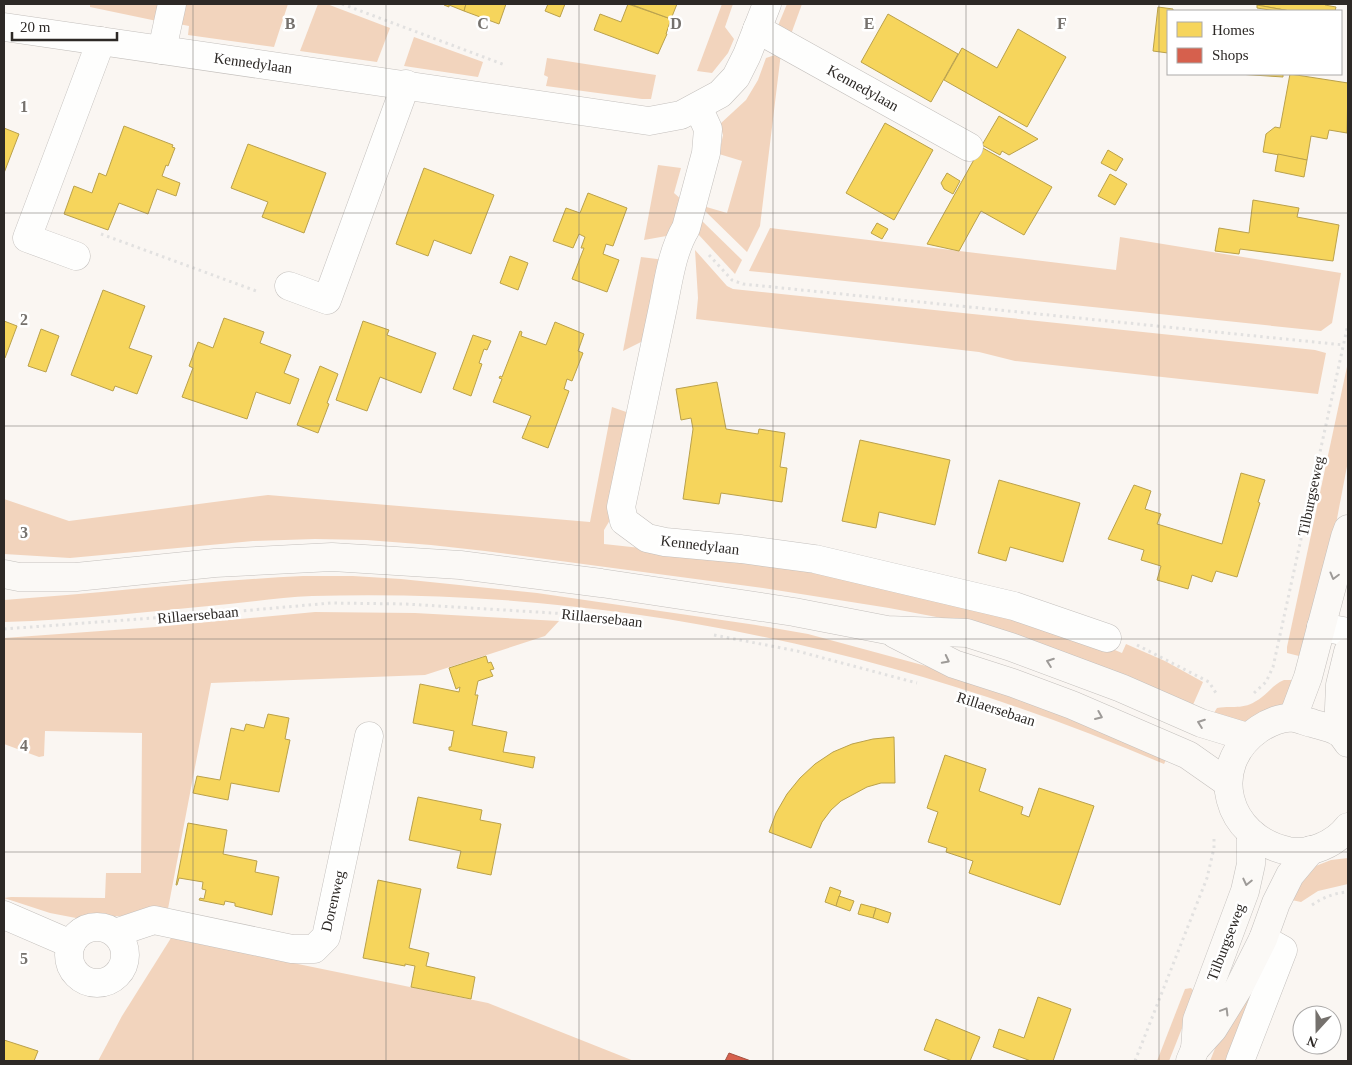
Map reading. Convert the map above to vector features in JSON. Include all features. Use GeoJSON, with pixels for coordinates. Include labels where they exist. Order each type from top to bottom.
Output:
{"type":"FeatureCollection","features":[{"type":"Feature","properties":{"kind":"street"},"geometry":{"type":"LineString","coordinates":[[162,50],[172,4]]}},
{"type":"Feature","properties":{"kind":"street","name":"Kennedylaan"},"geometry":{"type":"LineString","coordinates":[[4,27],[649,120],[681,115],[720,94],[736,77],[747,55],[767,4]]}},
{"type":"Feature","properties":{"kind":"street","name":"Kennedylaan"},"geometry":{"type":"LineString","coordinates":[[757,29],[970,147]]}},
{"type":"Feature","properties":{"kind":"street"},"geometry":{"type":"LineString","coordinates":[[76,256],[27,238],[101,41]]}},
{"type":"Feature","properties":{"kind":"street"},"geometry":{"type":"LineString","coordinates":[[288,286],[327,300],[406,84]]}},
{"type":"Feature","properties":{"kind":"street","name":"Kennedylaan"},"geometry":{"type":"LineString","coordinates":[[698,107],[708,130],[706,153],[686,228],[681,236],[674,259],[621,507],[624,522],[647,538],[814,559],[1014,606],[1107,638]]}},
{"type":"Feature","properties":{"kind":"street"},"geometry":{"type":"LineString","coordinates":[[1293,717],[1308,677],[1344,537],[1348,529]]}},
{"type":"Feature","properties":{"kind":"street","name":"Rillaersebaan"},"geometry":{"type":"LineString","coordinates":[[9,577],[76,577],[215,564],[332,557],[405,560],[460,565],[601,583],[794,612],[887,630],[967,633],[1121,688],[1201,723],[1247,738]]}},
{"type":"Feature","properties":{"kind":"street"},"geometry":{"type":"LineString","coordinates":[[1321,627],[1348,632]]}},
{"type":"Feature","properties":{"kind":"street","name":"Rillaersebaan"},"geometry":{"type":"LineString","coordinates":[[887,630],[954,664],[1072,705],[1188,755],[1228,782]]}},
{"type":"Feature","properties":{"kind":"street"},"geometry":{"type":"LineString","coordinates":[[1345,835],[1312,850],[1295,852],[1278,849],[1262,842],[1241,824],[1231,806],[1228,782],[1233,759],[1247,738],[1268,723],[1293,717],[1343,737],[1340,685],[1348,652]]}},
{"type":"Feature","properties":{"kind":"street","name":"Dorenweg"},"geometry":{"type":"LineString","coordinates":[[115,933],[154,920],[292,950],[314,949],[326,937],[369,736]]}},
{"type":"Feature","properties":{"kind":"street","name":"Tilburgseweg"},"geometry":{"type":"LineString","coordinates":[[1192,1055],[1197,1020],[1245,891],[1252,864],[1251,834]]}},
{"type":"Feature","properties":{"kind":"street","name":"Tilburgseweg"},"geometry":{"type":"LineString","coordinates":[[1240,1061],[1273,945],[1276,903],[1290,875],[1312,850]]}},
{"type":"Feature","properties":{"kind":"street"},"geometry":{"type":"LineString","coordinates":[[4,915],[72,944]]}},
{"type":"Feature","properties":{"kind":"street"},"geometry":{"type":"LineString","coordinates":[[90,928],[103,928],[115,933],[123,944],[126,957],[122,970],[112,979],[101,983],[90,982],[80,977],[72,968],[70,957],[72,944],[79,934],[90,928]]}},
{"type":"Feature","properties":{"kind":"street","name":"Tilburgseweg"},"geometry":{"type":"LineString","coordinates":[[1192,1055],[1213,1029],[1239,987],[1273,945]]}},
{"type":"Feature","properties":{"kind":"path"},"geometry":{"type":"LineString","coordinates":[[342,4],[508,67]]}},
{"type":"Feature","properties":{"kind":"path"},"geometry":{"type":"LineString","coordinates":[[686,228],[732,280],[743,284],[1344,345]]}},
{"type":"Feature","properties":{"kind":"path"},"geometry":{"type":"LineString","coordinates":[[76,256],[85,229],[261,292],[288,286]]}},
{"type":"Feature","properties":{"kind":"path","name":"Tilburgseweg"},"geometry":{"type":"LineString","coordinates":[[1273,667],[1348,324]]}},
{"type":"Feature","properties":{"kind":"path","name":"Rillaersebaan"},"geometry":{"type":"LineString","coordinates":[[4,629],[331,603],[415,605],[576,614]]}},
{"type":"Feature","properties":{"kind":"path"},"geometry":{"type":"LineString","coordinates":[[711,634],[797,651],[918,684]]}},
{"type":"Feature","properties":{"kind":"path"},"geometry":{"type":"LineString","coordinates":[[1107,638],[1140,645],[1168,659],[1209,682],[1218,698]]}},
{"type":"Feature","properties":{"kind":"path"},"geometry":{"type":"LineString","coordinates":[[1135,1061],[1207,878]]}},
{"type":"Feature","properties":{"kind":"path"},"geometry":{"type":"LineString","coordinates":[[1310,906],[1322,898],[1335,893],[1348,892]]}},
{"type":"Feature","properties":{"kind":"shaded area"},"geometry":{"type":"Polygon","coordinates":[[[90,4],[161,4],[157,21],[90,7],[90,4]]]}},
{"type":"Feature","properties":{"kind":"shaded area"},"geometry":{"type":"Polygon","coordinates":[[[184,4],[288,4],[274,47],[188,35],[189,26],[179,24],[184,4]]]}},
{"type":"Feature","properties":{"kind":"shaded area"},"geometry":{"type":"Polygon","coordinates":[[[318,4],[327,4],[390,28],[377,62],[300,51],[318,4]]]}},
{"type":"Feature","properties":{"kind":"shaded area"},"geometry":{"type":"Polygon","coordinates":[[[722,4],[733,4],[725,27],[734,39],[728,53],[712,73],[697,71],[722,4]]]}},
{"type":"Feature","properties":{"kind":"shaded area"},"geometry":{"type":"Polygon","coordinates":[[[787,4],[802,4],[790,37],[777,28],[787,4]]]}},
{"type":"Feature","properties":{"kind":"shaded area"},"geometry":{"type":"Polygon","coordinates":[[[414,37],[483,62],[478,77],[404,66],[414,37]]]}},
{"type":"Feature","properties":{"kind":"shaded area"},"geometry":{"type":"Polygon","coordinates":[[[781,53],[760,226],[747,252],[703,209],[703,206],[727,213],[742,161],[719,154],[723,135],[720,124],[746,100],[758,80],[766,58],[781,53]]]}},
{"type":"Feature","properties":{"kind":"shaded area"},"geometry":{"type":"Polygon","coordinates":[[[547,58],[656,75],[651,99],[546,86],[548,77],[544,75],[547,58]]]}},
{"type":"Feature","properties":{"kind":"shaded area"},"geometry":{"type":"Polygon","coordinates":[[[658,165],[681,168],[674,193],[682,200],[672,235],[644,240],[658,165]]]}},
{"type":"Feature","properties":{"kind":"shaded area"},"geometry":{"type":"Polygon","coordinates":[[[700,219],[742,260],[735,274],[698,234],[700,219]]]}},
{"type":"Feature","properties":{"kind":"shaded area"},"geometry":{"type":"Polygon","coordinates":[[[770,228],[1116,270],[1120,237],[1341,273],[1332,323],[1321,331],[749,271],[770,228]]]}},
{"type":"Feature","properties":{"kind":"shaded area"},"geometry":{"type":"Polygon","coordinates":[[[695,250],[727,286],[733,289],[1315,350],[1326,353],[1318,394],[1015,361],[979,352],[696,319],[698,298],[695,250]]]}},
{"type":"Feature","properties":{"kind":"shaded area"},"geometry":{"type":"Polygon","coordinates":[[[641,257],[665,260],[647,339],[623,351],[641,257]]]}},
{"type":"Feature","properties":{"kind":"shaded area"},"geometry":{"type":"Polygon","coordinates":[[[1348,362],[1348,461],[1331,550],[1303,657],[1287,653],[1287,647],[1348,362]]]}},
{"type":"Feature","properties":{"kind":"shaded area"},"geometry":{"type":"Polygon","coordinates":[[[612,407],[632,414],[610,520],[604,530],[604,544],[814,567],[1091,640],[1122,653],[1126,644],[1165,661],[1203,682],[1192,707],[947,619],[763,588],[485,551],[367,540],[315,539],[253,541],[70,558],[4,554],[4,499],[69,521],[268,495],[590,522],[612,407]]]}},
{"type":"Feature","properties":{"kind":"shaded area"},"geometry":{"type":"Polygon","coordinates":[[[303,576],[353,576],[401,579],[537,593],[808,634],[974,679],[1168,756],[1164,764],[1062,723],[959,688],[854,658],[747,634],[640,615],[531,602],[422,596],[312,596],[88,617],[4,622],[4,600],[303,576]]]}},
{"type":"Feature","properties":{"kind":"shaded area"},"geometry":{"type":"Polygon","coordinates":[[[315,612],[415,613],[559,621],[545,636],[425,675],[211,683],[167,914],[76,918],[50,913],[4,898],[105,898],[106,873],[141,873],[142,733],[45,731],[44,756],[39,757],[4,744],[4,638],[156,627],[315,612]]]}},
{"type":"Feature","properties":{"kind":"shaded area"},"geometry":{"type":"Polygon","coordinates":[[[1284,680],[1296,682],[1290,697],[1283,705],[1256,720],[1243,722],[1212,716],[1217,708],[1240,707],[1256,701],[1284,680]]]}},
{"type":"Feature","properties":{"kind":"shaded area"},"geometry":{"type":"Polygon","coordinates":[[[1348,858],[1348,884],[1318,891],[1301,902],[1287,899],[1313,867],[1331,860],[1348,858]]]}},
{"type":"Feature","properties":{"kind":"shaded area"},"geometry":{"type":"Polygon","coordinates":[[[171,938],[488,1003],[634,1061],[98,1061],[122,1016],[171,938]]]}},
{"type":"Feature","properties":{"kind":"shaded area"},"geometry":{"type":"Polygon","coordinates":[[[1262,967],[1231,1061],[1210,1061],[1216,1046],[1262,967]]]}},
{"type":"Feature","properties":{"kind":"shaded area"},"geometry":{"type":"Polygon","coordinates":[[[1191,988],[1196,993],[1169,1061],[1157,1061],[1185,989],[1191,988]]]}},
{"type":"Feature","properties":{"kind":"building: Homes"},"geometry":{"type":"Polygon","coordinates":[[[444,4],[466,4],[464,11],[444,4]]]}},
{"type":"Feature","properties":{"kind":"building: Homes"},"geometry":{"type":"Polygon","coordinates":[[[466,4],[506,4],[499,24],[464,11],[466,4]]]}},
{"type":"Feature","properties":{"kind":"building: Homes"},"geometry":{"type":"Polygon","coordinates":[[[548,4],[565,4],[560,17],[545,11],[548,4]]]}},
{"type":"Feature","properties":{"kind":"building: Homes"},"geometry":{"type":"Polygon","coordinates":[[[628,4],[671,19],[658,54],[594,30],[600,14],[621,22],[628,4]]]}},
{"type":"Feature","properties":{"kind":"building: Homes"},"geometry":{"type":"Polygon","coordinates":[[[630,4],[677,4],[671,19],[630,4]]]}},
{"type":"Feature","properties":{"kind":"building: Homes"},"geometry":{"type":"Polygon","coordinates":[[[1326,4],[1336,7],[1335,10],[1284,10],[1257,5],[1326,4]]]}},
{"type":"Feature","properties":{"kind":"building: Homes"},"geometry":{"type":"Polygon","coordinates":[[[1257,5],[1284,10],[1270,10],[1257,8],[1257,5]]]}},
{"type":"Feature","properties":{"kind":"building: Homes"},"geometry":{"type":"Polygon","coordinates":[[[1158,7],[1173,9],[1167,10],[1167,53],[1153,51],[1158,7]]]}},
{"type":"Feature","properties":{"kind":"building: Homes"},"geometry":{"type":"Polygon","coordinates":[[[888,14],[958,54],[931,102],[861,62],[888,14]]]}},
{"type":"Feature","properties":{"kind":"building: Homes"},"geometry":{"type":"Polygon","coordinates":[[[1018,29],[1066,57],[1027,127],[944,80],[962,48],[997,68],[1018,29]]]}},
{"type":"Feature","properties":{"kind":"building: Homes"},"geometry":{"type":"Polygon","coordinates":[[[1253,75],[1283,75],[1283,77],[1253,75]]]}},
{"type":"Feature","properties":{"kind":"building: Homes"},"geometry":{"type":"Polygon","coordinates":[[[1290,75],[1348,83],[1347,133],[1329,130],[1327,139],[1311,136],[1307,160],[1263,152],[1266,134],[1275,127],[1280,128],[1290,75]]]}},
{"type":"Feature","properties":{"kind":"building: Homes"},"geometry":{"type":"Polygon","coordinates":[[[999,116],[1038,139],[1009,155],[1002,151],[1000,155],[982,145],[999,116]]]}},
{"type":"Feature","properties":{"kind":"building: Homes"},"geometry":{"type":"Polygon","coordinates":[[[885,123],[933,150],[894,220],[846,193],[885,123]]]}},
{"type":"Feature","properties":{"kind":"building: Homes"},"geometry":{"type":"Polygon","coordinates":[[[124,126],[173,145],[172,147],[175,148],[162,176],[180,183],[176,196],[157,189],[148,214],[119,203],[108,230],[64,214],[74,186],[92,193],[99,173],[106,176],[124,126]]]}},
{"type":"Feature","properties":{"kind":"building: Homes"},"geometry":{"type":"Polygon","coordinates":[[[4,128],[19,134],[4,173],[4,128]]]}},
{"type":"Feature","properties":{"kind":"building: Homes"},"geometry":{"type":"Polygon","coordinates":[[[248,144],[326,173],[304,233],[262,217],[268,202],[231,188],[248,144]]]}},
{"type":"Feature","properties":{"kind":"building: Homes"},"geometry":{"type":"Polygon","coordinates":[[[981,147],[1052,187],[1024,235],[981,211],[959,251],[927,244],[981,147]]]}},
{"type":"Feature","properties":{"kind":"building: Homes"},"geometry":{"type":"Polygon","coordinates":[[[1108,150],[1123,159],[1116,171],[1101,163],[1108,150]]]}},
{"type":"Feature","properties":{"kind":"building: Homes"},"geometry":{"type":"Polygon","coordinates":[[[1278,154],[1307,160],[1304,177],[1275,171],[1278,154]]]}},
{"type":"Feature","properties":{"kind":"building: Homes"},"geometry":{"type":"Polygon","coordinates":[[[424,168],[494,195],[471,254],[434,240],[428,256],[396,244],[424,168]]]}},
{"type":"Feature","properties":{"kind":"building: Homes"},"geometry":{"type":"Polygon","coordinates":[[[947,173],[960,181],[953,194],[944,189],[941,183],[947,173]]]}},
{"type":"Feature","properties":{"kind":"building: Homes"},"geometry":{"type":"Polygon","coordinates":[[[1110,174],[1127,184],[1115,205],[1098,196],[1110,174]]]}},
{"type":"Feature","properties":{"kind":"building: Homes"},"geometry":{"type":"Polygon","coordinates":[[[588,193],[627,208],[613,246],[606,244],[603,254],[619,260],[607,292],[572,279],[584,248],[581,248],[585,237],[579,234],[573,248],[553,241],[566,208],[580,213],[588,193]]]}},
{"type":"Feature","properties":{"kind":"building: Homes"},"geometry":{"type":"Polygon","coordinates":[[[1253,200],[1299,208],[1297,217],[1339,225],[1333,261],[1240,249],[1239,254],[1215,251],[1219,228],[1249,233],[1253,200]]]}},
{"type":"Feature","properties":{"kind":"building: Homes"},"geometry":{"type":"Polygon","coordinates":[[[877,223],[888,229],[882,239],[871,233],[877,223]]]}},
{"type":"Feature","properties":{"kind":"building: Homes"},"geometry":{"type":"Polygon","coordinates":[[[510,256],[528,263],[518,290],[500,283],[510,256]]]}},
{"type":"Feature","properties":{"kind":"building: Homes"},"geometry":{"type":"Polygon","coordinates":[[[103,290],[145,306],[129,348],[152,356],[137,394],[115,386],[113,391],[71,375],[103,290]]]}},
{"type":"Feature","properties":{"kind":"building: Homes"},"geometry":{"type":"Polygon","coordinates":[[[224,318],[264,332],[260,343],[291,355],[284,373],[299,379],[290,404],[256,392],[247,419],[182,397],[193,368],[189,366],[198,342],[213,348],[224,318]]]}},
{"type":"Feature","properties":{"kind":"building: Homes"},"geometry":{"type":"Polygon","coordinates":[[[4,321],[17,326],[5,358],[4,357],[4,321]]]}},
{"type":"Feature","properties":{"kind":"building: Homes"},"geometry":{"type":"Polygon","coordinates":[[[363,321],[389,330],[387,335],[436,353],[421,393],[380,377],[367,411],[336,400],[363,321]]]}},
{"type":"Feature","properties":{"kind":"building: Homes"},"geometry":{"type":"Polygon","coordinates":[[[555,322],[584,334],[578,351],[583,353],[572,381],[567,379],[564,389],[569,391],[548,448],[522,438],[531,416],[493,402],[502,379],[499,378],[500,376],[502,377],[520,331],[522,332],[521,336],[546,345],[555,322]]]}},
{"type":"Feature","properties":{"kind":"building: Homes"},"geometry":{"type":"Polygon","coordinates":[[[41,329],[59,336],[46,372],[28,366],[41,329]]]}},
{"type":"Feature","properties":{"kind":"building: Homes"},"geometry":{"type":"Polygon","coordinates":[[[473,335],[491,341],[487,350],[484,349],[479,363],[482,364],[471,396],[453,389],[473,335]]]}},
{"type":"Feature","properties":{"kind":"building: Homes"},"geometry":{"type":"Polygon","coordinates":[[[320,366],[338,374],[318,433],[297,425],[320,366]]]}},
{"type":"Feature","properties":{"kind":"building: Homes"},"geometry":{"type":"Polygon","coordinates":[[[717,382],[726,429],[758,434],[759,429],[785,433],[780,467],[787,468],[782,502],[721,493],[719,504],[683,499],[693,429],[691,418],[681,420],[676,389],[717,382]]]}},
{"type":"Feature","properties":{"kind":"building: Homes"},"geometry":{"type":"Polygon","coordinates":[[[860,440],[950,460],[935,525],[879,512],[876,528],[842,521],[860,440]]]}},
{"type":"Feature","properties":{"kind":"building: Homes"},"geometry":{"type":"Polygon","coordinates":[[[1241,473],[1265,480],[1258,502],[1260,503],[1237,577],[1216,571],[1212,582],[1192,575],[1188,589],[1157,580],[1161,566],[1141,560],[1144,550],[1108,539],[1134,485],[1151,491],[1145,509],[1161,514],[1157,524],[1222,544],[1241,473]]]}},
{"type":"Feature","properties":{"kind":"building: Homes"},"geometry":{"type":"Polygon","coordinates":[[[999,480],[1080,503],[1063,562],[1010,547],[1006,561],[978,553],[999,480]]]}},
{"type":"Feature","properties":{"kind":"building: Homes"},"geometry":{"type":"Polygon","coordinates":[[[486,656],[488,663],[491,662],[494,669],[490,670],[493,676],[478,681],[475,695],[478,695],[472,725],[507,732],[503,752],[535,757],[533,768],[449,750],[454,731],[413,723],[420,684],[459,692],[460,687],[456,689],[449,668],[486,656]]]}},
{"type":"Feature","properties":{"kind":"building: Homes"},"geometry":{"type":"Polygon","coordinates":[[[268,714],[289,718],[285,739],[290,740],[279,792],[231,783],[228,800],[193,793],[197,776],[220,780],[231,728],[244,731],[246,724],[264,728],[268,714]]]}},
{"type":"Feature","properties":{"kind":"building: Homes"},"geometry":{"type":"Polygon","coordinates":[[[894,737],[895,783],[881,783],[867,787],[841,801],[822,822],[811,848],[769,832],[776,813],[787,794],[815,764],[833,752],[852,744],[894,737]]]}},
{"type":"Feature","properties":{"kind":"building: Homes"},"geometry":{"type":"Polygon","coordinates":[[[945,755],[986,769],[979,791],[1023,807],[1021,814],[1029,817],[1039,788],[1094,806],[1060,905],[969,873],[973,861],[946,852],[947,848],[928,842],[938,812],[927,808],[945,755]]]}},
{"type":"Feature","properties":{"kind":"building: Homes"},"geometry":{"type":"Polygon","coordinates":[[[418,797],[482,810],[480,820],[501,824],[491,875],[457,868],[461,851],[409,840],[418,797]]]}},
{"type":"Feature","properties":{"kind":"building: Homes"},"geometry":{"type":"Polygon","coordinates":[[[188,823],[227,830],[223,854],[257,861],[255,872],[279,877],[272,915],[235,906],[235,903],[225,901],[224,905],[199,900],[200,898],[204,899],[206,890],[202,889],[203,882],[179,878],[176,885],[188,823]]]}},
{"type":"Feature","properties":{"kind":"building: Homes"},"geometry":{"type":"Polygon","coordinates":[[[378,880],[421,889],[409,948],[429,953],[426,966],[475,977],[471,999],[411,987],[415,966],[405,964],[405,966],[363,958],[378,880]]]}},
{"type":"Feature","properties":{"kind":"building: Homes"},"geometry":{"type":"Polygon","coordinates":[[[830,887],[841,891],[836,906],[825,902],[830,887]]]}},
{"type":"Feature","properties":{"kind":"building: Homes"},"geometry":{"type":"Polygon","coordinates":[[[839,896],[854,901],[850,911],[836,906],[839,896]]]}},
{"type":"Feature","properties":{"kind":"building: Homes"},"geometry":{"type":"Polygon","coordinates":[[[861,904],[876,908],[873,918],[858,914],[861,904]]]}},
{"type":"Feature","properties":{"kind":"building: Homes"},"geometry":{"type":"Polygon","coordinates":[[[876,908],[891,913],[888,923],[873,918],[876,908]]]}},
{"type":"Feature","properties":{"kind":"building: Homes"},"geometry":{"type":"Polygon","coordinates":[[[1038,997],[1071,1009],[1053,1061],[1031,1061],[993,1047],[999,1029],[1024,1038],[1038,997]]]}},
{"type":"Feature","properties":{"kind":"building: Homes"},"geometry":{"type":"Polygon","coordinates":[[[936,1019],[980,1037],[970,1061],[952,1061],[924,1050],[936,1019]]]}},
{"type":"Feature","properties":{"kind":"building: Homes"},"geometry":{"type":"Polygon","coordinates":[[[4,1040],[38,1051],[34,1061],[4,1061],[4,1040]]]}},
{"type":"Feature","properties":{"kind":"building: Shops"},"geometry":{"type":"Polygon","coordinates":[[[729,1053],[751,1061],[725,1061],[729,1053]]]}}]}
